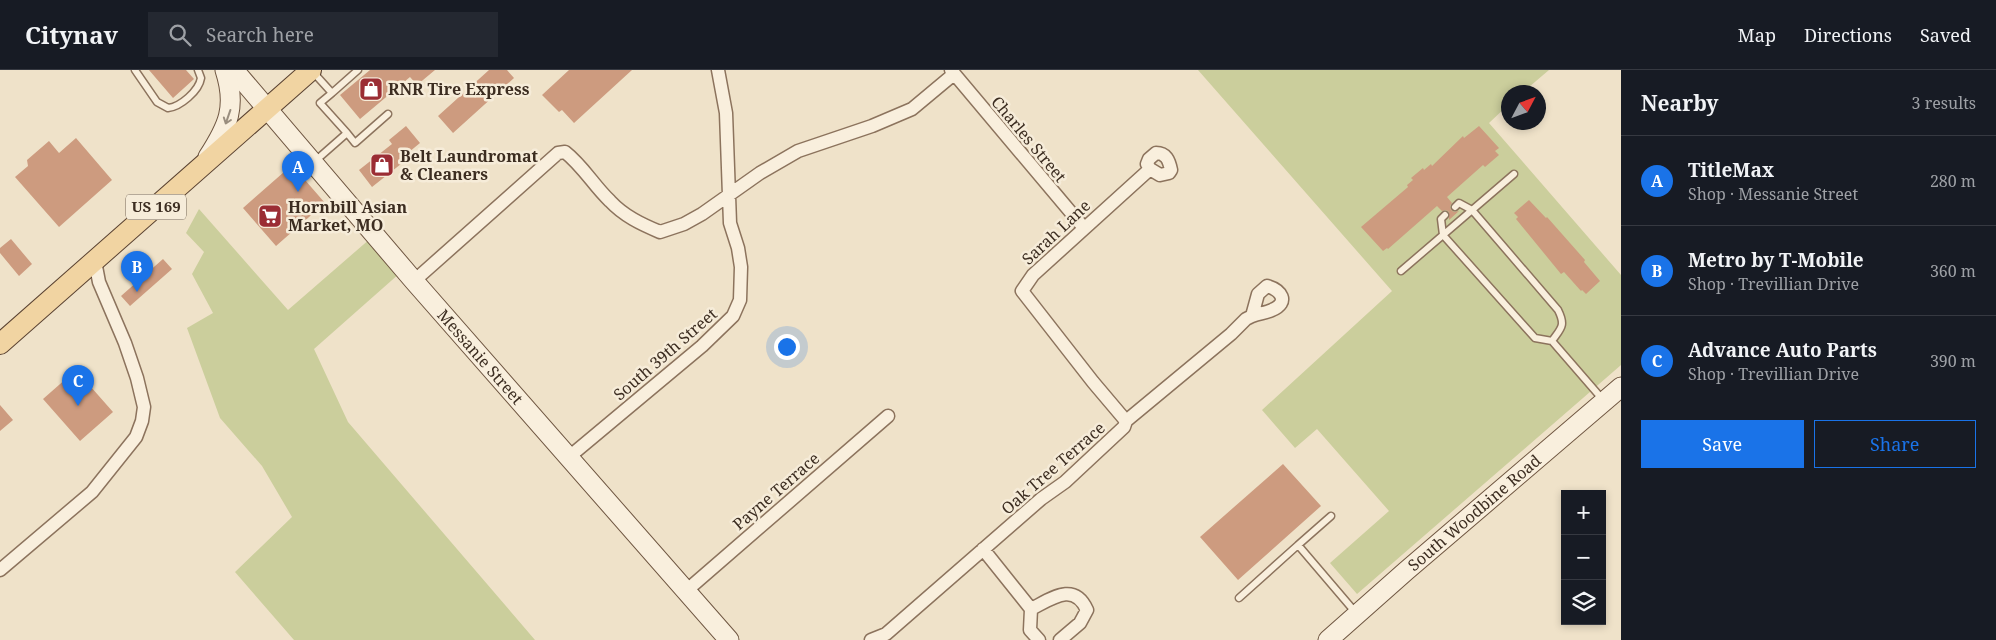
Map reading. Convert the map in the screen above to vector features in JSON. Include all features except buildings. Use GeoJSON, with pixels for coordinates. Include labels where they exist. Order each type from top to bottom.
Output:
{"type":"FeatureCollection","features":[{"type":"Feature","properties":{"kind":"main road","name":"US 169"},"geometry":{"type":"LineString","coordinates":[[0,344],[311,70]]}},
{"type":"Feature","properties":{"kind":"street"},"geometry":{"type":"LineString","coordinates":[[201,168],[221,138],[232,107],[230,87],[225,70]]}},
{"type":"Feature","properties":{"kind":"street","name":"Messanie Street"},"geometry":{"type":"LineString","coordinates":[[234,70],[414,281],[729,640]]}},
{"type":"Feature","properties":{"kind":"street","name":"South 39th Street"},"geometry":{"type":"LineString","coordinates":[[569,457],[702,346],[733,316],[740,300],[741,268],[738,248],[730,223],[726,113],[718,70]]}},
{"type":"Feature","properties":{"kind":"street"},"geometry":{"type":"LineString","coordinates":[[414,281],[558,153],[566,152],[574,159],[611,202],[638,223],[660,232],[684,224],[729,196],[760,172],[798,151],[872,126],[912,109],[952,72]]}},
{"type":"Feature","properties":{"kind":"street","name":"Charles Street"},"geometry":{"type":"LineString","coordinates":[[952,72],[1084,228]]}},
{"type":"Feature","properties":{"kind":"street","name":"Sarah Lane"},"geometry":{"type":"LineString","coordinates":[[1126,421],[1022,291],[1033,275],[1150,169]]}},
{"type":"Feature","properties":{"kind":"street"},"geometry":{"type":"LineString","coordinates":[[0,570],[92,492],[136,436],[142,421],[144,407],[137,378],[125,343],[99,282],[95,261]]}},
{"type":"Feature","properties":{"kind":"street","name":"Oak Tree Terrace"},"geometry":{"type":"LineString","coordinates":[[871,640],[886,634],[1041,499],[1065,482],[1124,427],[1126,421],[1231,334],[1246,319],[1252,316]]}},
{"type":"Feature","properties":{"kind":"street","name":"South Woodbine Road"},"geometry":{"type":"LineString","coordinates":[[1328,640],[1621,387]]}},
{"type":"Feature","properties":{"kind":"street","name":"Payne Terrace"},"geometry":{"type":"LineString","coordinates":[[686,591],[888,416]]}},
{"type":"Feature","properties":{"kind":"street"},"geometry":{"type":"LineString","coordinates":[[983,549],[1031,609],[1030,630],[1039,640]]}},
{"type":"Feature","properties":{"kind":"street"},"geometry":{"type":"LineString","coordinates":[[1031,609],[1058,594],[1067,593],[1074,595],[1084,604],[1087,610],[1080,623],[1060,640]]}},
{"type":"Feature","properties":{"kind":"lane"},"geometry":{"type":"LineString","coordinates":[[135,70],[158,102],[168,108],[180,104],[199,86],[201,78],[198,70]]}},
{"type":"Feature","properties":{"kind":"lane"},"geometry":{"type":"LineString","coordinates":[[311,70],[332,93]]}},
{"type":"Feature","properties":{"kind":"lane"},"geometry":{"type":"LineString","coordinates":[[358,70],[320,103],[356,143],[388,114]]}},
{"type":"Feature","properties":{"kind":"lane"},"geometry":{"type":"LineString","coordinates":[[313,163],[347,132]]}},
{"type":"Feature","properties":{"kind":"lane"},"geometry":{"type":"LineString","coordinates":[[1401,270],[1514,174]]}},
{"type":"Feature","properties":{"kind":"lane"},"geometry":{"type":"LineString","coordinates":[[1455,207],[1460,203],[1472,210],[1558,310],[1563,320],[1562,327],[1552,341]]}},
{"type":"Feature","properties":{"kind":"lane"},"geometry":{"type":"LineString","coordinates":[[1445,216],[1441,219],[1443,235],[1534,338],[1552,341],[1604,402]]}},
{"type":"Feature","properties":{"kind":"lane"},"geometry":{"type":"LineString","coordinates":[[1239,598],[1331,516]]}},
{"type":"Feature","properties":{"kind":"lane"},"geometry":{"type":"LineString","coordinates":[[1298,545],[1357,614]]}},
{"type":"Feature","properties":{"kind":"green space"},"geometry":{"type":"Polygon","coordinates":[[[1198,70],[1549,70],[1531,85],[1501,85],[1501,112],[1489,123],[1621,275],[1621,365],[1357,594],[1330,563],[1389,511],[1317,429],[1295,448],[1262,410],[1392,291],[1198,70]]]}},
{"type":"Feature","properties":{"kind":"green space"},"geometry":{"type":"Polygon","coordinates":[[[199,209],[288,310],[371,238],[400,273],[314,349],[348,422],[535,640],[294,640],[235,572],[292,517],[262,466],[220,418],[187,328],[213,313],[192,274],[204,252],[186,233],[199,209]]]}},
{"type":"Feature","properties":{"kind":"place","name":"RNR Tire Express"},"geometry":{"type":"Point","coordinates":[371,89]}},
{"type":"Feature","properties":{"kind":"place","name":"Belt Laundromat & Cleaners"},"geometry":{"type":"Point","coordinates":[382,165]}},
{"type":"Feature","properties":{"kind":"place","name":"TitleMax"},"geometry":{"type":"Point","coordinates":[298,192]}},
{"type":"Feature","properties":{"kind":"place","name":"Hornbill Asian Market, MO"},"geometry":{"type":"Point","coordinates":[270,216]}},
{"type":"Feature","properties":{"kind":"place","name":"Metro by T-Mobile"},"geometry":{"type":"Point","coordinates":[137,292]}},
{"type":"Feature","properties":{"kind":"place","name":"Advance Auto Parts"},"geometry":{"type":"Point","coordinates":[78,406]}}]}
